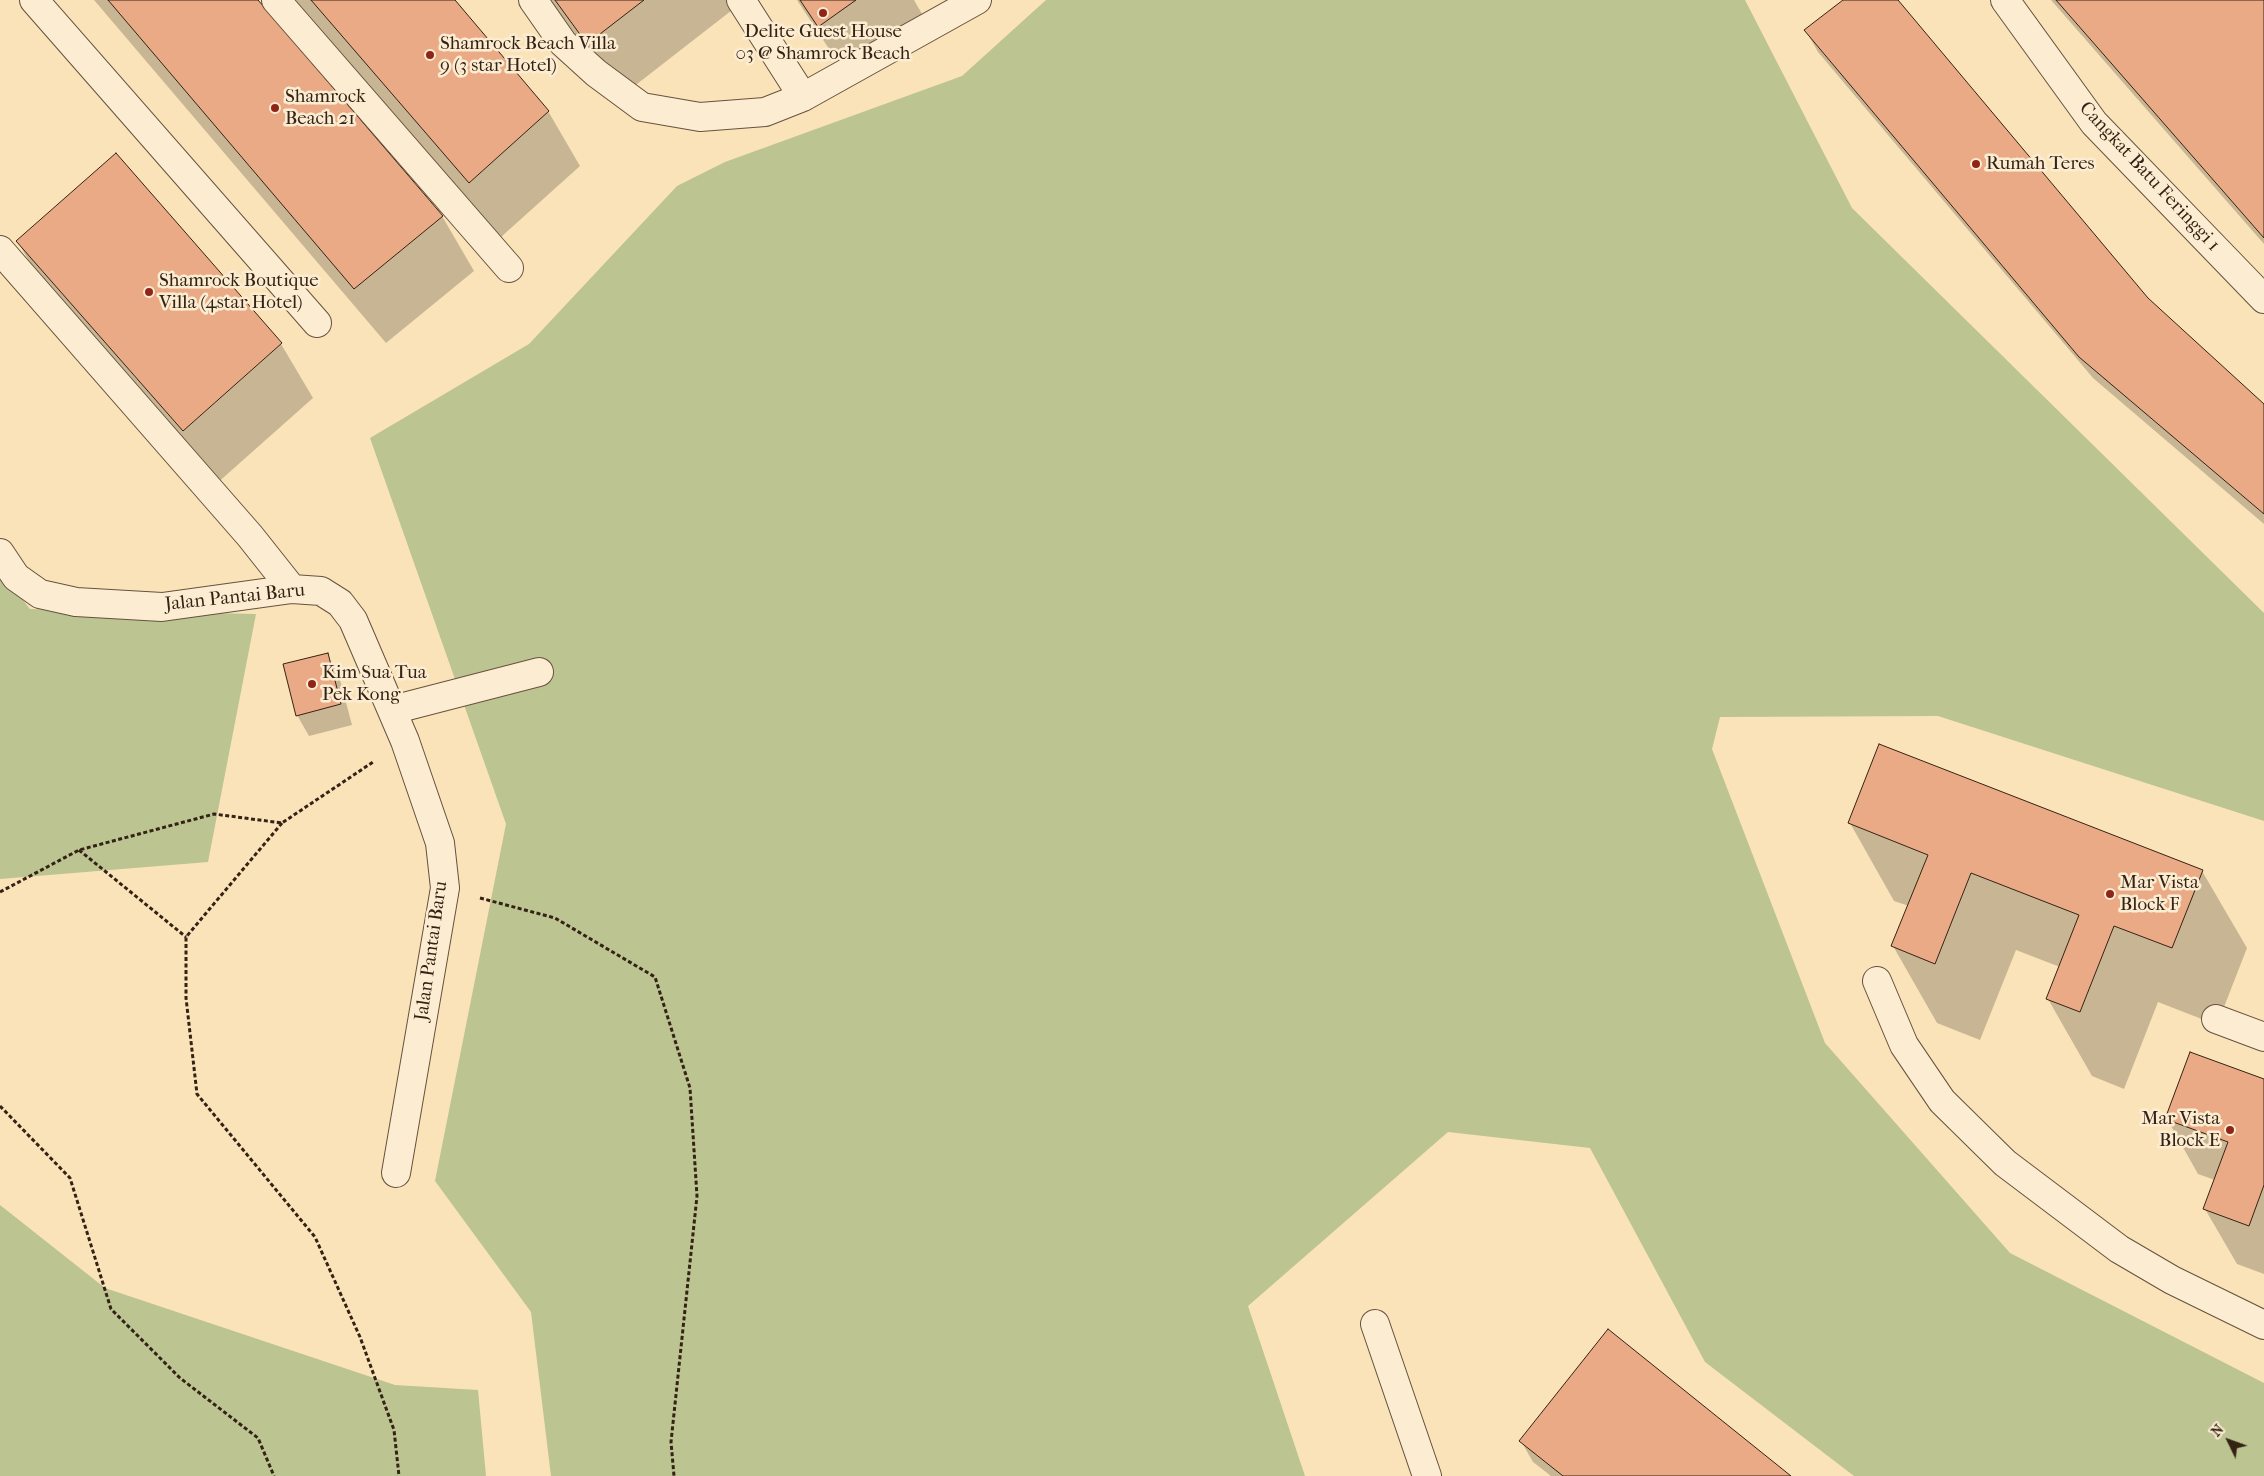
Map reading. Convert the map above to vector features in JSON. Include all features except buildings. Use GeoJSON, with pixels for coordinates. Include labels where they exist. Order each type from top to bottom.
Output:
{"type":"FeatureCollection","features":[{"type":"Feature","properties":{"kind":"street"},"geometry":{"type":"LineString","coordinates":[[34,0],[317,323]]}},
{"type":"Feature","properties":{"kind":"street"},"geometry":{"type":"LineString","coordinates":[[276,0],[509,268]]}},
{"type":"Feature","properties":{"kind":"street"},"geometry":{"type":"LineString","coordinates":[[533,0],[563,43],[596,73],[642,107],[700,117],[765,112],[803,97],[965,4]]}},
{"type":"Feature","properties":{"kind":"street"},"geometry":{"type":"LineString","coordinates":[[741,0],[803,97]]}},
{"type":"Feature","properties":{"kind":"street","name":"Cangkat Batu Feringgi 1"},"geometry":{"type":"LineString","coordinates":[[2005,0],[2094,123],[2264,299]]}},
{"type":"Feature","properties":{"kind":"street"},"geometry":{"type":"LineString","coordinates":[[0,250],[250,536],[292,589]]}},
{"type":"Feature","properties":{"kind":"street","name":"Jalan Pantai Baru"},"geometry":{"type":"LineString","coordinates":[[0,553],[16,577],[40,594],[76,602],[162,607],[292,589],[321,591],[340,603],[353,620],[405,741],[440,843],[445,888],[396,1173]]}},
{"type":"Feature","properties":{"kind":"street"},"geometry":{"type":"LineString","coordinates":[[392,710],[539,672]]}},
{"type":"Feature","properties":{"kind":"street"},"geometry":{"type":"LineString","coordinates":[[1877,981],[1904,1045],[1942,1101],[2005,1163],[2119,1249],[2172,1280],[2264,1325]]}},
{"type":"Feature","properties":{"kind":"street"},"geometry":{"type":"LineString","coordinates":[[2216,1019],[2264,1036]]}},
{"type":"Feature","properties":{"kind":"street"},"geometry":{"type":"LineString","coordinates":[[1375,1324],[1427,1476]]}},
{"type":"Feature","properties":{"kind":"path"},"geometry":{"type":"LineString","coordinates":[[399,1476],[394,1430],[360,1337],[315,1237],[197,1094],[186,998],[186,937],[282,823],[405,741]]}},
{"type":"Feature","properties":{"kind":"path"},"geometry":{"type":"LineString","coordinates":[[0,892],[79,850],[214,814],[282,823]]}},
{"type":"Feature","properties":{"kind":"path"},"geometry":{"type":"LineString","coordinates":[[79,850],[186,937]]}},
{"type":"Feature","properties":{"kind":"path"},"geometry":{"type":"LineString","coordinates":[[445,888],[556,918],[655,978],[690,1088],[697,1196],[671,1442],[674,1476]]}},
{"type":"Feature","properties":{"kind":"path"},"geometry":{"type":"LineString","coordinates":[[0,1106],[70,1178],[110,1309],[180,1378],[258,1438],[274,1476]]}},
{"type":"Feature","properties":{"kind":"green space"},"geometry":{"type":"Polygon","coordinates":[[[1046,0],[1745,0],[1852,208],[2264,613],[2264,821],[1938,716],[1720,717],[1712,749],[1825,1043],[2010,1253],[2264,1383],[2264,1476],[1854,1476],[1705,1362],[1590,1148],[1448,1132],[1248,1306],[1305,1476],[551,1476],[531,1312],[435,1181],[506,824],[370,438],[529,344],[677,186],[725,162],[962,76],[1046,0]]]}},
{"type":"Feature","properties":{"kind":"green space"},"geometry":{"type":"Polygon","coordinates":[[[0,571],[30,609],[256,614],[208,862],[0,879],[0,571]]]}},
{"type":"Feature","properties":{"kind":"green space"},"geometry":{"type":"Polygon","coordinates":[[[0,1205],[105,1288],[395,1385],[478,1390],[486,1476],[0,1476],[0,1205]]]}},
{"type":"Feature","properties":{"kind":"place","name":"Delite Guest House 03 @ Shamrock Beach"},"geometry":{"type":"Point","coordinates":[823,13]}},
{"type":"Feature","properties":{"kind":"place","name":"Shamrock Beach Villa 9 (3 star Hotel)"},"geometry":{"type":"Point","coordinates":[430,55]}},
{"type":"Feature","properties":{"kind":"place","name":"Shamrock Beach 21"},"geometry":{"type":"Point","coordinates":[275,108]}},
{"type":"Feature","properties":{"kind":"place","name":"Rumah Teres"},"geometry":{"type":"Point","coordinates":[1976,164]}},
{"type":"Feature","properties":{"kind":"place","name":"Shamrock Boutique Villa (4star Hotel)"},"geometry":{"type":"Point","coordinates":[149,292]}},
{"type":"Feature","properties":{"kind":"place","name":"Kim Sua Tua Pek Kong"},"geometry":{"type":"Point","coordinates":[312,684]}},
{"type":"Feature","properties":{"kind":"place","name":"Mar Vista Block F"},"geometry":{"type":"Point","coordinates":[2110,894]}},
{"type":"Feature","properties":{"kind":"place","name":"Mar Vista Block E"},"geometry":{"type":"Point","coordinates":[2230,1130]}}]}
